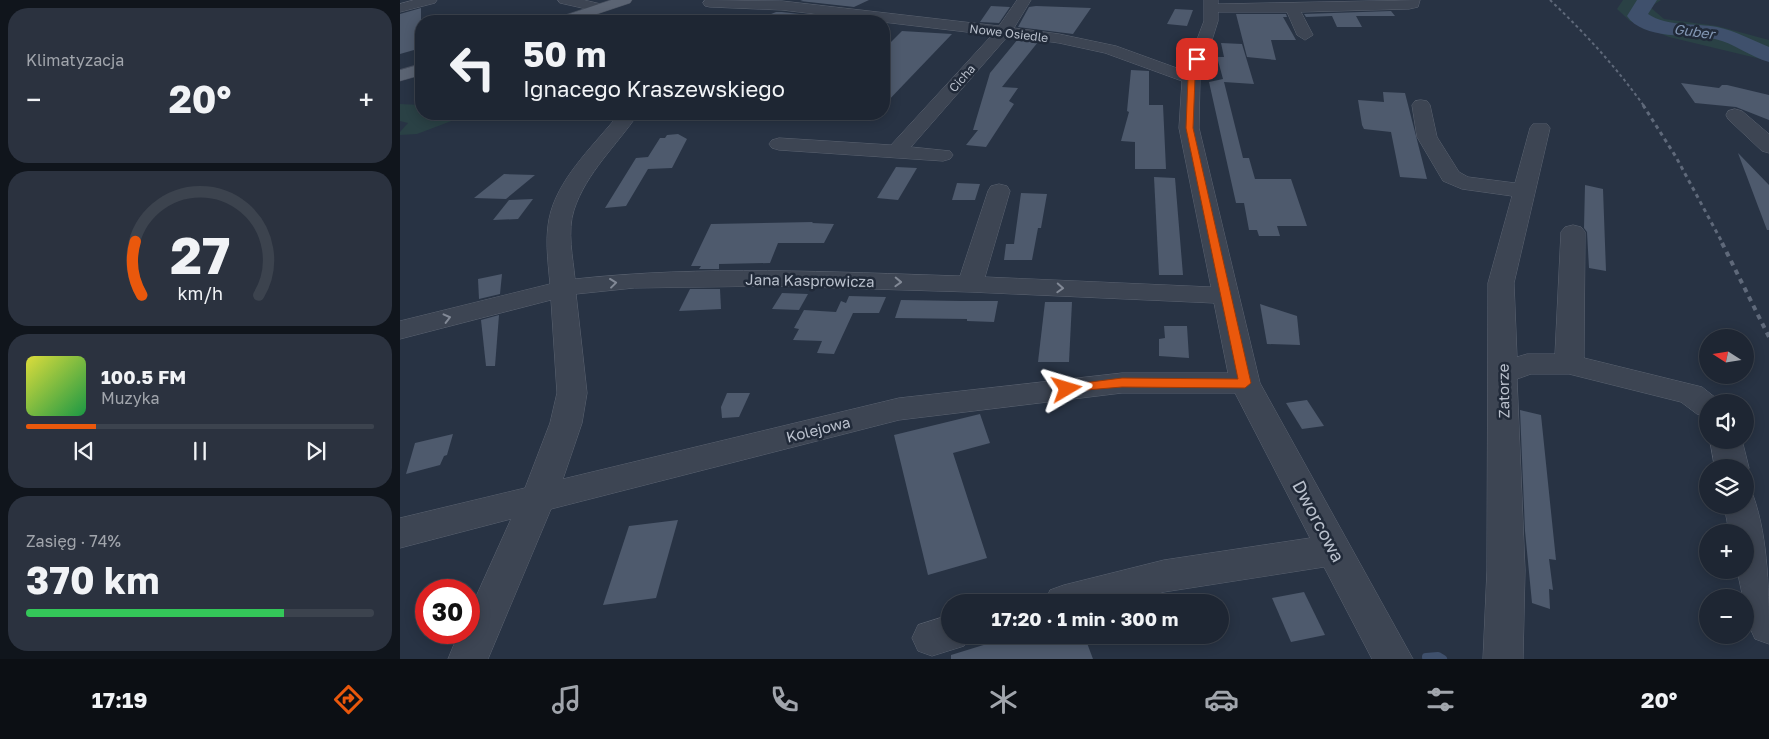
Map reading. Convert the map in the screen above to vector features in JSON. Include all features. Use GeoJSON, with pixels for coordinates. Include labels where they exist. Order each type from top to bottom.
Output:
{"type":"FeatureCollection","features":[{"type":"Feature","properties":{"kind":"main road"},"geometry":{"type":"LineString","coordinates":[[580,15],[626,0]]}},
{"type":"Feature","properties":{"kind":"main road"},"geometry":{"type":"LineString","coordinates":[[400,76],[415,70]]}},
{"type":"Feature","properties":{"kind":"street"},"geometry":{"type":"LineString","coordinates":[[400,8],[430,0]]}},
{"type":"Feature","properties":{"kind":"street"},"geometry":{"type":"LineString","coordinates":[[565,0],[600,8]]}},
{"type":"Feature","properties":{"kind":"street","name":"Nowe Osiedle"},"geometry":{"type":"LineString","coordinates":[[708,6],[728,0],[764,1],[855,15]]}},
{"type":"Feature","properties":{"kind":"street"},"geometry":{"type":"LineString","coordinates":[[821,10],[841,0]]}},
{"type":"Feature","properties":{"kind":"street","name":"Cicha"},"geometry":{"type":"LineString","coordinates":[[896,152],[1004,31],[1024,0]]}},
{"type":"Feature","properties":{"kind":"street"},"geometry":{"type":"LineString","coordinates":[[1212,4],[1292,8],[1409,5],[1413,4],[1413,0]]}},
{"type":"Feature","properties":{"kind":"street","name":"Dworcowa"},"geometry":{"type":"LineString","coordinates":[[1212,4],[1210,21],[1191,78],[1190,128],[1245,383],[1393,659]]}},
{"type":"Feature","properties":{"kind":"street"},"geometry":{"type":"LineString","coordinates":[[1292,8],[1305,35]]}},
{"type":"Feature","properties":{"kind":"street","name":"Nowe Osiedle"},"geometry":{"type":"LineString","coordinates":[[890,20],[1004,31],[1110,49],[1132,56],[1170,74],[1191,78]]}},
{"type":"Feature","properties":{"kind":"street"},"geometry":{"type":"LineString","coordinates":[[890,34],[902,22]]}},
{"type":"Feature","properties":{"kind":"street"},"geometry":{"type":"LineString","coordinates":[[1421,105],[1427,137],[1451,176],[1462,183],[1524,191]]}},
{"type":"Feature","properties":{"kind":"street"},"geometry":{"type":"LineString","coordinates":[[1735,115],[1764,140],[1769,147]]}},
{"type":"Feature","properties":{"kind":"street"},"geometry":{"type":"LineString","coordinates":[[468,659],[553,464],[566,423],[572,394],[565,288],[559,243],[562,211],[577,180],[624,120]]}},
{"type":"Feature","properties":{"kind":"street","name":"Zatorze"},"geometry":{"type":"LineString","coordinates":[[1503,659],[1506,570],[1501,283],[1540,128]]}},
{"type":"Feature","properties":{"kind":"street"},"geometry":{"type":"LineString","coordinates":[[780,144],[943,155]]}},
{"type":"Feature","properties":{"kind":"street"},"geometry":{"type":"LineString","coordinates":[[970,284],[999,191]]}},
{"type":"Feature","properties":{"kind":"street"},"geometry":{"type":"LineString","coordinates":[[1569,364],[1573,232]]}},
{"type":"Feature","properties":{"kind":"street","name":"Jana Kasprowicza"},"geometry":{"type":"LineString","coordinates":[[400,330],[565,288],[634,280],[773,278],[970,284],[1226,296]]}},
{"type":"Feature","properties":{"kind":"street"},"geometry":{"type":"LineString","coordinates":[[1503,374],[1528,364],[1569,364],[1691,394],[1699,400]]}},
{"type":"Feature","properties":{"kind":"street","name":"Kolejowa"},"geometry":{"type":"LineString","coordinates":[[400,532],[899,409],[1122,383],[1245,383]]}},
{"type":"Feature","properties":{"kind":"street"},"geometry":{"type":"LineString","coordinates":[[1743,514],[1769,626]]}},
{"type":"Feature","properties":{"kind":"street"},"geometry":{"type":"LineString","coordinates":[[1095,594],[1164,576],[1334,550]]}},
{"type":"Feature","properties":{"kind":"green space"},"geometry":{"type":"Polygon","coordinates":[[[1623,0],[1661,0],[1650,7],[1664,19],[1717,26],[1769,40],[1769,61],[1669,37],[1630,21],[1617,9],[1623,0]]]}},
{"type":"Feature","properties":{"kind":"green space"},"geometry":{"type":"Polygon","coordinates":[[[400,104],[415,105],[415,120],[454,120],[417,134],[400,135],[400,132],[408,123],[400,121],[400,104]]]}},
{"type":"Feature","properties":{"kind":"building"},"geometry":{"type":"Polygon","coordinates":[[[869,0],[854,7],[800,1],[869,0]]]}},
{"type":"Feature","properties":{"kind":"building"},"geometry":{"type":"Polygon","coordinates":[[[991,6],[1010,7],[999,23],[980,22],[991,6]]]}},
{"type":"Feature","properties":{"kind":"building"},"geometry":{"type":"Polygon","coordinates":[[[1029,7],[1091,8],[1073,34],[1018,27],[1029,7]]]}},
{"type":"Feature","properties":{"kind":"building"},"geometry":{"type":"Polygon","coordinates":[[[421,8],[421,15],[415,15],[415,50],[400,54],[400,14],[421,8]]]}},
{"type":"Feature","properties":{"kind":"building"},"geometry":{"type":"Polygon","coordinates":[[[1175,9],[1193,10],[1187,26],[1167,24],[1175,9]]]}},
{"type":"Feature","properties":{"kind":"building"},"geometry":{"type":"Polygon","coordinates":[[[1391,11],[1395,16],[1356,16],[1362,27],[1337,27],[1332,16],[1306,17],[1304,14],[1391,11]]]}},
{"type":"Feature","properties":{"kind":"building"},"geometry":{"type":"Polygon","coordinates":[[[782,12],[808,15],[769,15],[782,12]]]}},
{"type":"Feature","properties":{"kind":"building"},"geometry":{"type":"Polygon","coordinates":[[[1236,14],[1286,14],[1287,17],[1283,17],[1296,40],[1271,40],[1276,60],[1247,57],[1236,14]]]}},
{"type":"Feature","properties":{"kind":"building"},"geometry":{"type":"Polygon","coordinates":[[[902,31],[952,34],[890,99],[890,43],[902,31]]]}},
{"type":"Feature","properties":{"kind":"building"},"geometry":{"type":"Polygon","coordinates":[[[1018,39],[1038,42],[1002,87],[1018,88],[1009,101],[1014,104],[986,147],[966,145],[978,130],[973,130],[990,73],[1018,39]]]}},
{"type":"Feature","properties":{"kind":"building"},"geometry":{"type":"Polygon","coordinates":[[[1221,43],[1242,44],[1254,84],[1224,82],[1243,158],[1249,158],[1255,179],[1291,179],[1307,226],[1277,226],[1280,236],[1259,236],[1257,230],[1249,230],[1244,203],[1236,203],[1209,82],[1223,79],[1217,57],[1224,57],[1221,43]]]}},
{"type":"Feature","properties":{"kind":"building"},"geometry":{"type":"Polygon","coordinates":[[[1131,70],[1149,71],[1149,105],[1163,105],[1166,169],[1135,169],[1135,142],[1121,141],[1129,112],[1127,111],[1131,70]]]}},
{"type":"Feature","properties":{"kind":"building"},"geometry":{"type":"Polygon","coordinates":[[[1681,83],[1719,88],[1722,85],[1727,85],[1769,95],[1769,120],[1736,107],[1695,103],[1681,83]]]}},
{"type":"Feature","properties":{"kind":"building"},"geometry":{"type":"Polygon","coordinates":[[[1383,92],[1405,93],[1427,179],[1400,177],[1391,132],[1364,129],[1358,100],[1384,102],[1383,92]]]}},
{"type":"Feature","properties":{"kind":"building"},"geometry":{"type":"Polygon","coordinates":[[[678,134],[687,139],[672,168],[648,169],[626,206],[605,208],[636,158],[648,157],[660,138],[678,134]]]}},
{"type":"Feature","properties":{"kind":"building"},"geometry":{"type":"Polygon","coordinates":[[[1738,153],[1769,185],[1769,230],[1767,230],[1738,153]]]}},
{"type":"Feature","properties":{"kind":"building"},"geometry":{"type":"Polygon","coordinates":[[[896,167],[917,168],[898,200],[877,198],[896,167]]]}},
{"type":"Feature","properties":{"kind":"building"},"geometry":{"type":"Polygon","coordinates":[[[504,174],[535,175],[506,199],[474,198],[504,174]]]}},
{"type":"Feature","properties":{"kind":"building"},"geometry":{"type":"Polygon","coordinates":[[[1154,177],[1175,178],[1183,275],[1159,275],[1154,177]]]}},
{"type":"Feature","properties":{"kind":"building"},"geometry":{"type":"Polygon","coordinates":[[[957,183],[980,184],[975,200],[952,200],[957,183]]]}},
{"type":"Feature","properties":{"kind":"building"},"geometry":{"type":"Polygon","coordinates":[[[1585,185],[1603,189],[1606,271],[1589,268],[1587,232],[1584,228],[1585,185]]]}},
{"type":"Feature","properties":{"kind":"building"},"geometry":{"type":"Polygon","coordinates":[[[1021,193],[1047,194],[1041,228],[1038,228],[1032,260],[1004,260],[1006,244],[1014,244],[1021,193]]]}},
{"type":"Feature","properties":{"kind":"building"},"geometry":{"type":"Polygon","coordinates":[[[533,199],[518,219],[493,220],[509,200],[533,199]]]}},
{"type":"Feature","properties":{"kind":"building"},"geometry":{"type":"Polygon","coordinates":[[[813,222],[834,224],[824,243],[778,243],[770,263],[719,264],[719,269],[699,269],[701,266],[691,266],[711,224],[813,222]]]}},
{"type":"Feature","properties":{"kind":"building"},"geometry":{"type":"Polygon","coordinates":[[[502,274],[500,294],[479,299],[478,279],[502,274]]]}},
{"type":"Feature","properties":{"kind":"building"},"geometry":{"type":"Polygon","coordinates":[[[690,289],[720,289],[721,309],[679,311],[690,289]]]}},
{"type":"Feature","properties":{"kind":"building"},"geometry":{"type":"Polygon","coordinates":[[[782,293],[808,294],[799,310],[772,309],[782,293]]]}},
{"type":"Feature","properties":{"kind":"building"},"geometry":{"type":"Polygon","coordinates":[[[849,296],[886,297],[879,313],[853,313],[834,354],[817,353],[822,341],[793,340],[799,329],[794,328],[804,310],[836,312],[841,301],[846,303],[849,296]]]}},
{"type":"Feature","properties":{"kind":"building"},"geometry":{"type":"Polygon","coordinates":[[[901,300],[998,301],[994,322],[967,321],[967,319],[895,318],[901,300]]]}},
{"type":"Feature","properties":{"kind":"building"},"geometry":{"type":"Polygon","coordinates":[[[1045,302],[1072,302],[1069,362],[1038,362],[1045,302]]]}},
{"type":"Feature","properties":{"kind":"building"},"geometry":{"type":"Polygon","coordinates":[[[1260,304],[1297,316],[1300,345],[1267,344],[1260,304]]]}},
{"type":"Feature","properties":{"kind":"building"},"geometry":{"type":"Polygon","coordinates":[[[499,315],[495,366],[486,366],[481,320],[499,315]]]}},
{"type":"Feature","properties":{"kind":"building"},"geometry":{"type":"Polygon","coordinates":[[[1164,326],[1187,326],[1189,358],[1159,356],[1159,339],[1165,338],[1164,326]]]}},
{"type":"Feature","properties":{"kind":"building"},"geometry":{"type":"Polygon","coordinates":[[[727,393],[750,393],[739,417],[722,418],[721,407],[727,393]]]}},
{"type":"Feature","properties":{"kind":"building"},"geometry":{"type":"Polygon","coordinates":[[[1307,400],[1324,426],[1302,429],[1286,403],[1307,400]]]}},
{"type":"Feature","properties":{"kind":"building"},"geometry":{"type":"Polygon","coordinates":[[[1520,410],[1541,415],[1556,560],[1549,559],[1553,590],[1549,589],[1550,609],[1532,603],[1525,531],[1520,410]]]}},
{"type":"Feature","properties":{"kind":"building"},"geometry":{"type":"Polygon","coordinates":[[[980,414],[990,443],[953,453],[987,558],[928,575],[894,435],[980,414]]]}},
{"type":"Feature","properties":{"kind":"building"},"geometry":{"type":"Polygon","coordinates":[[[453,434],[447,455],[444,456],[440,465],[406,474],[415,443],[453,434]]]}},
{"type":"Feature","properties":{"kind":"building"},"geometry":{"type":"Polygon","coordinates":[[[678,520],[656,598],[603,605],[629,526],[678,520]]]}},
{"type":"Feature","properties":{"kind":"building"},"geometry":{"type":"Polygon","coordinates":[[[1304,592],[1325,635],[1291,642],[1272,598],[1304,592]]]}},
{"type":"Feature","properties":{"kind":"building"},"geometry":{"type":"Polygon","coordinates":[[[987,644],[1087,644],[1093,659],[951,659],[951,655],[987,644]]]}},
{"type":"Feature","properties":{"kind":"waterway","name":"Guber"},"geometry":{"type":"LineString","coordinates":[[1647,0],[1637,16],[1645,21],[1664,28],[1722,35],[1769,55]]}},
{"type":"Feature","properties":{"kind":"waterway"},"geometry":{"type":"LineString","coordinates":[[1426,657],[1438,656],[1443,659]]}},
{"type":"Feature","properties":{"kind":"railway"},"geometry":{"type":"LineString","coordinates":[[1550,0],[1600,51],[1644,106]]}},
{"type":"Feature","properties":{"kind":"railway"},"geometry":{"type":"LineString","coordinates":[[1643,105],[1676,157],[1723,244]]}},
{"type":"Feature","properties":{"kind":"railway"},"geometry":{"type":"LineString","coordinates":[[1722,243],[1769,337]]}},
{"type":"Feature","properties":{"kind":"route"},"geometry":{"type":"LineString","coordinates":[[1067,389],[1122,383],[1245,383],[1190,128],[1191,78],[1197,59]]}}]}
